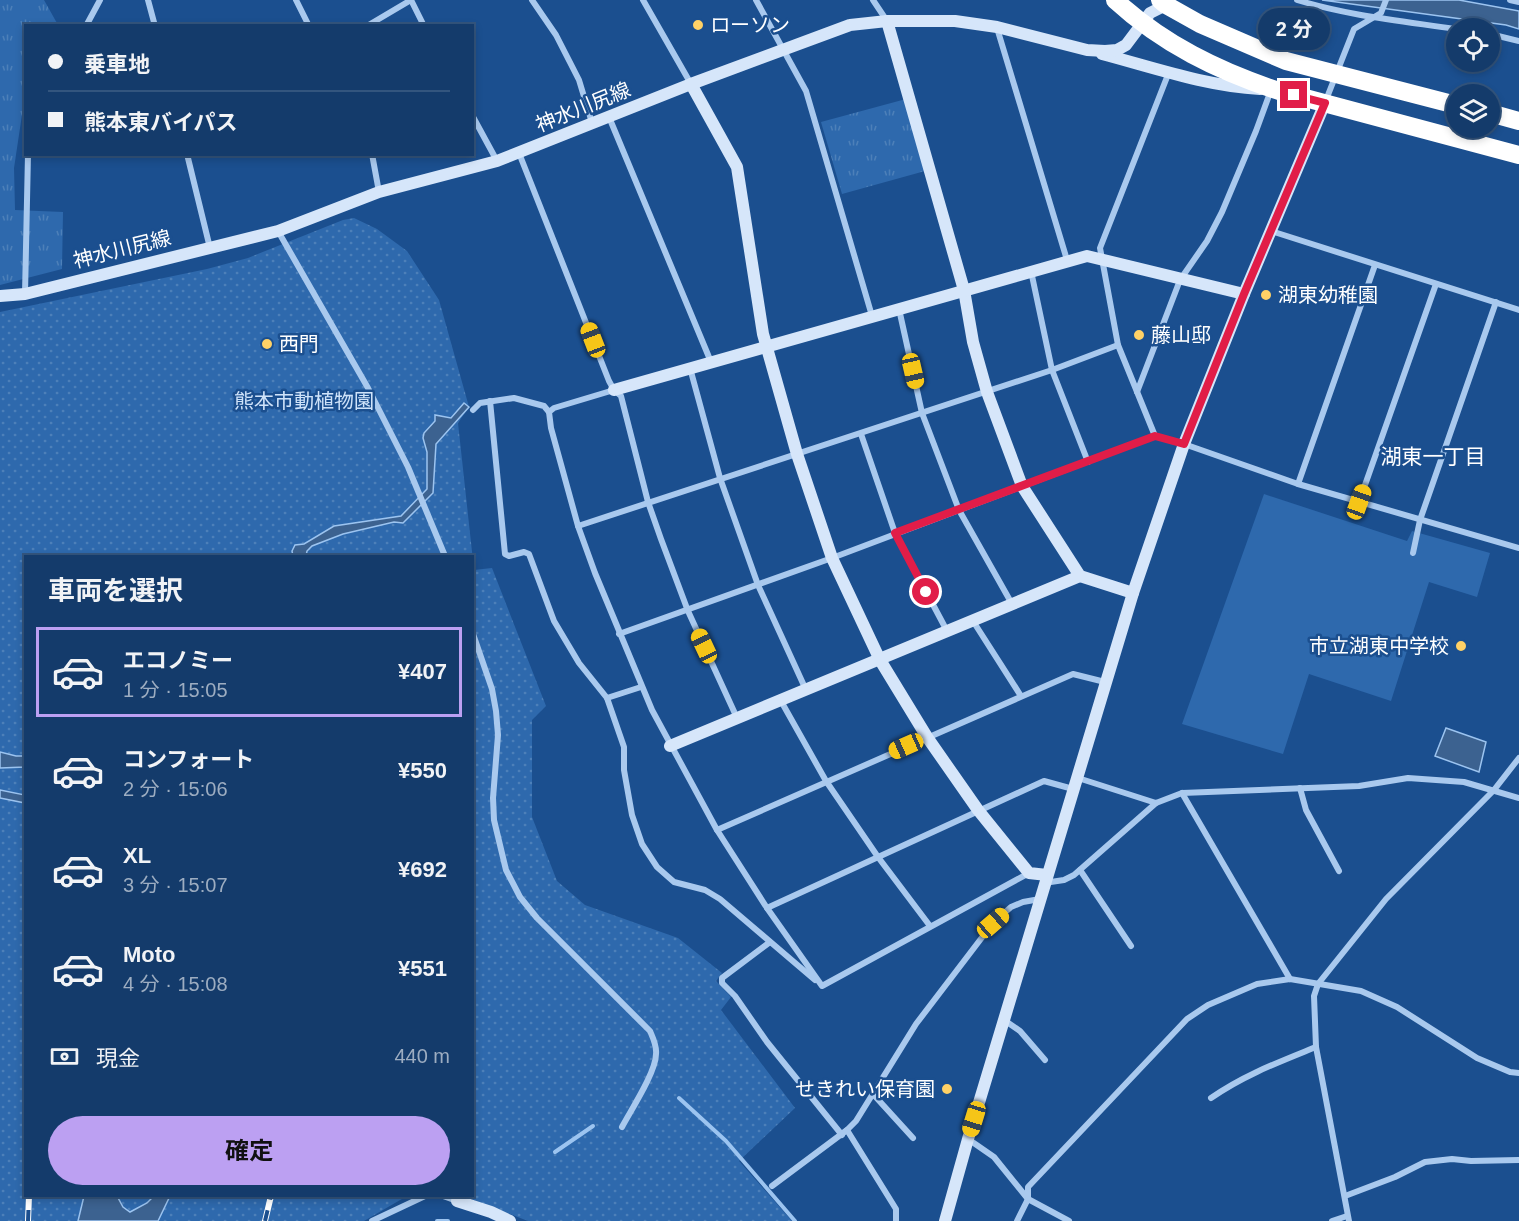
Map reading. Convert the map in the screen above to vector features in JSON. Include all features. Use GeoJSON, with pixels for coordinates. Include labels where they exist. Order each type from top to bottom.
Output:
{"type":"FeatureCollection","features":[{"type":"Feature","properties":{"kind":"highway"},"geometry":{"type":"LineString","coordinates":[[1115,0],[1141,24],[1197,58],[1242,79],[1275,90],[1519,155]]}},
{"type":"Feature","properties":{"kind":"highway"},"geometry":{"type":"LineString","coordinates":[[1163,3],[1200,24],[1286,61],[1446,102]]}},
{"type":"Feature","properties":{"kind":"highway"},"geometry":{"type":"LineString","coordinates":[[1500,116],[1519,121]]}},
{"type":"Feature","properties":{"kind":"street"},"geometry":{"type":"LineString","coordinates":[[87,24],[100,0]]}},
{"type":"Feature","properties":{"kind":"street"},"geometry":{"type":"LineString","coordinates":[[148,0],[154,24]]}},
{"type":"Feature","properties":{"kind":"street"},"geometry":{"type":"LineString","coordinates":[[296,0],[308,24]]}},
{"type":"Feature","properties":{"kind":"street"},"geometry":{"type":"LineString","coordinates":[[370,24],[411,0],[423,24]]}},
{"type":"Feature","properties":{"kind":"street"},"geometry":{"type":"LineString","coordinates":[[532,0],[556,35],[579,81],[593,124]]}},
{"type":"Feature","properties":{"kind":"street"},"geometry":{"type":"LineString","coordinates":[[643,0],[737,167],[763,334],[797,454],[832,558],[880,660],[927,737],[978,810],[1029,873],[1046,879],[1064,880],[1080,870],[1156,803],[1182,793],[1359,786],[1408,778],[1464,782],[1519,798]]}},
{"type":"Feature","properties":{"kind":"street"},"geometry":{"type":"LineString","coordinates":[[756,0],[806,91],[872,316]]}},
{"type":"Feature","properties":{"kind":"street"},"geometry":{"type":"LineString","coordinates":[[873,0],[887,21],[964,290],[973,342],[987,392],[1022,486],[1080,576],[1133,593]]}},
{"type":"Feature","properties":{"kind":"street"},"geometry":{"type":"LineString","coordinates":[[1297,0],[1371,19],[1446,28]]}},
{"type":"Feature","properties":{"kind":"street"},"geometry":{"type":"LineString","coordinates":[[945,1221],[1105,682],[1184,444],[1354,28],[1381,13],[1386,0]]}},
{"type":"Feature","properties":{"kind":"street"},"geometry":{"type":"LineString","coordinates":[[1510,0],[1519,2]]}},
{"type":"Feature","properties":{"kind":"street","name":"神水川尻線"},"geometry":{"type":"LineString","coordinates":[[0,296],[25,294],[278,231],[379,192],[497,161],[784,48],[850,25],[887,21],[955,21],[997,27],[1087,50],[1118,50],[1126,45],[1150,13],[1163,3]]}},
{"type":"Feature","properties":{"kind":"street"},"geometry":{"type":"LineString","coordinates":[[997,27],[1067,260]]}},
{"type":"Feature","properties":{"kind":"street"},"geometry":{"type":"LineString","coordinates":[[1500,36],[1519,41]]}},
{"type":"Feature","properties":{"kind":"street"},"geometry":{"type":"LineString","coordinates":[[1087,50],[1232,87],[1275,90],[1222,213],[1208,241],[1180,280],[1136,393]]}},
{"type":"Feature","properties":{"kind":"street"},"geometry":{"type":"LineString","coordinates":[[1155,436],[1118,345],[1100,258],[1100,248],[1170,72]]}},
{"type":"Feature","properties":{"kind":"street"},"geometry":{"type":"LineString","coordinates":[[609,117],[711,362]]}},
{"type":"Feature","properties":{"kind":"street"},"geometry":{"type":"LineString","coordinates":[[474,119],[497,161]]}},
{"type":"Feature","properties":{"kind":"street"},"geometry":{"type":"LineString","coordinates":[[519,153],[614,390],[621,396],[648,502],[688,611],[737,718]]}},
{"type":"Feature","properties":{"kind":"street"},"geometry":{"type":"LineString","coordinates":[[25,294],[28,156]]}},
{"type":"Feature","properties":{"kind":"street"},"geometry":{"type":"LineString","coordinates":[[187,156],[210,248]]}},
{"type":"Feature","properties":{"kind":"street"},"geometry":{"type":"LineString","coordinates":[[372,156],[379,192]]}},
{"type":"Feature","properties":{"kind":"street"},"geometry":{"type":"LineString","coordinates":[[278,231],[368,388],[403,457],[445,555]]}},
{"type":"Feature","properties":{"kind":"street"},"geometry":{"type":"LineString","coordinates":[[1271,231],[1375,266],[1519,309]]}},
{"type":"Feature","properties":{"kind":"street"},"geometry":{"type":"LineString","coordinates":[[549,412],[554,408],[614,390],[1030,270],[1087,256],[1244,294]]}},
{"type":"Feature","properties":{"kind":"street"},"geometry":{"type":"LineString","coordinates":[[1298,484],[1375,266]]}},
{"type":"Feature","properties":{"kind":"street"},"geometry":{"type":"LineString","coordinates":[[1030,270],[1052,370],[1088,462]]}},
{"type":"Feature","properties":{"kind":"street"},"geometry":{"type":"LineString","coordinates":[[1359,502],[1436,284]]}},
{"type":"Feature","properties":{"kind":"street"},"geometry":{"type":"LineString","coordinates":[[1413,553],[1420,520],[1496,302]]}},
{"type":"Feature","properties":{"kind":"street"},"geometry":{"type":"LineString","coordinates":[[898,309],[922,413],[959,510],[1012,604]]}},
{"type":"Feature","properties":{"kind":"street"},"geometry":{"type":"LineString","coordinates":[[578,526],[987,392],[1118,345]]}},
{"type":"Feature","properties":{"kind":"street"},"geometry":{"type":"LineString","coordinates":[[690,368],[720,478],[758,585],[806,690]]}},
{"type":"Feature","properties":{"kind":"street"},"geometry":{"type":"LineString","coordinates":[[473,410],[480,403],[514,398],[544,406],[549,412],[551,428],[578,526],[640,687],[717,830],[766,908],[822,986]]}},
{"type":"Feature","properties":{"kind":"street"},"geometry":{"type":"LineString","coordinates":[[490,401],[505,554],[509,556],[524,552],[529,554],[554,621],[579,663],[607,698],[624,747],[624,770],[632,815],[642,844],[657,867],[674,882],[705,890],[720,899],[822,986]]}},
{"type":"Feature","properties":{"kind":"street"},"geometry":{"type":"LineString","coordinates":[[861,434],[895,533],[947,631]]}},
{"type":"Feature","properties":{"kind":"street"},"geometry":{"type":"LineString","coordinates":[[620,634],[832,558],[1155,436],[1298,484],[1519,548]]}},
{"type":"Feature","properties":{"kind":"street"},"geometry":{"type":"LineString","coordinates":[[670,746],[1080,576]]}},
{"type":"Feature","properties":{"kind":"street"},"geometry":{"type":"LineString","coordinates":[[972,620],[1021,696]]}},
{"type":"Feature","properties":{"kind":"street"},"geometry":{"type":"LineString","coordinates":[[474,637],[492,689],[496,711],[498,735],[493,798],[494,820],[506,870],[520,897],[537,918],[650,1031],[653,1038],[656,1054],[654,1066],[622,1127]]}},
{"type":"Feature","properties":{"kind":"street"},"geometry":{"type":"LineString","coordinates":[[717,830],[1073,674],[1105,682]]}},
{"type":"Feature","properties":{"kind":"street"},"geometry":{"type":"LineString","coordinates":[[607,698],[640,687]]}},
{"type":"Feature","properties":{"kind":"street"},"geometry":{"type":"LineString","coordinates":[[780,700],[826,781],[878,857],[930,926]]}},
{"type":"Feature","properties":{"kind":"street"},"geometry":{"type":"LineString","coordinates":[[1332,1221],[1348,1218],[1316,1047],[1314,996],[1318,984],[1386,899],[1494,790],[1519,758]]}},
{"type":"Feature","properties":{"kind":"street"},"geometry":{"type":"LineString","coordinates":[[766,908],[1044,781],[1076,784],[1156,803]]}},
{"type":"Feature","properties":{"kind":"street"},"geometry":{"type":"LineString","coordinates":[[1300,788],[1306,810],[1339,871]]}},
{"type":"Feature","properties":{"kind":"street"},"geometry":{"type":"LineString","coordinates":[[1182,793],[1290,979]]}},
{"type":"Feature","properties":{"kind":"street"},"geometry":{"type":"LineString","coordinates":[[1080,870],[1131,946]]}},
{"type":"Feature","properties":{"kind":"street"},"geometry":{"type":"LineString","coordinates":[[822,986],[1029,873]]}},
{"type":"Feature","properties":{"kind":"street"},"geometry":{"type":"LineString","coordinates":[[772,1186],[844,1133],[856,1121],[916,1024],[993,923],[1011,907],[1040,899]]}},
{"type":"Feature","properties":{"kind":"street"},"geometry":{"type":"LineString","coordinates":[[770,942],[722,978],[722,983],[735,996],[766,1042],[844,1133],[896,1209],[896,1221]]}},
{"type":"Feature","properties":{"kind":"street"},"geometry":{"type":"LineString","coordinates":[[1017,1221],[1028,1199],[1028,1187],[1187,1019],[1208,1005],[1257,984],[1290,979],[1361,991],[1397,1007],[1477,1058],[1510,1072],[1519,1073]]}},
{"type":"Feature","properties":{"kind":"street"},"geometry":{"type":"LineString","coordinates":[[1004,1020],[1020,1031],[1044,1060]]}},
{"type":"Feature","properties":{"kind":"street"},"geometry":{"type":"LineString","coordinates":[[1211,1098],[1249,1074],[1316,1047]]}},
{"type":"Feature","properties":{"kind":"street"},"geometry":{"type":"LineString","coordinates":[[873,1094],[913,1138]]}},
{"type":"Feature","properties":{"kind":"street"},"geometry":{"type":"LineString","coordinates":[[968,1139],[994,1157],[1028,1199],[1069,1221]]}},
{"type":"Feature","properties":{"kind":"street"},"geometry":{"type":"LineString","coordinates":[[1345,1196],[1395,1177],[1425,1162],[1452,1158],[1471,1161],[1519,1160]]}},
{"type":"Feature","properties":{"kind":"street"},"geometry":{"type":"LineString","coordinates":[[372,1221],[422,1197]]}},
{"type":"Feature","properties":{"kind":"street"},"geometry":{"type":"LineString","coordinates":[[446,1197],[510,1221]]}},
{"type":"Feature","properties":{"kind":"green space"},"geometry":{"type":"Polygon","coordinates":[[[0,0],[44,0],[57,24],[24,24],[24,101],[14,168],[15,210],[63,212],[62,269],[0,285],[0,0]]]}},
{"type":"Feature","properties":{"kind":"green space"},"geometry":{"type":"Polygon","coordinates":[[[906,99],[925,171],[842,194],[821,122],[906,99]]]}},
{"type":"Feature","properties":{"kind":"green space","name":"熊本市動植物園"},"geometry":{"type":"Polygon","coordinates":[[[354,218],[377,229],[407,251],[439,300],[469,407],[458,423],[472,555],[24,555],[24,1197],[405,1197],[364,1221],[0,1221],[0,312],[207,269],[248,258],[343,220],[354,218]]]}},
{"type":"Feature","properties":{"kind":"green space"},"geometry":{"type":"Polygon","coordinates":[[[1264,494],[1407,541],[1412,531],[1490,553],[1477,597],[1429,582],[1391,701],[1309,674],[1283,754],[1182,724],[1264,494]]]}},
{"type":"Feature","properties":{"kind":"green space","name":"熊本市動植物園"},"geometry":{"type":"Polygon","coordinates":[[[492,568],[546,706],[532,720],[532,817],[557,881],[585,905],[678,938],[722,973],[716,981],[731,997],[721,1010],[795,1108],[739,1161],[792,1221],[528,1221],[467,1197],[474,1197],[474,570],[492,568]]]}},
{"type":"Feature","properties":{"kind":"shaded area"},"geometry":{"type":"Polygon","coordinates":[[[1322,0],[1459,0],[1519,11],[1519,29],[1500,24],[1500,18],[1454,18],[1322,0]]]}},
{"type":"Feature","properties":{"kind":"shaded area"},"geometry":{"type":"Polygon","coordinates":[[[464,403],[469,407],[436,444],[433,493],[403,523],[394,522],[343,534],[312,546],[306,555],[293,555],[295,545],[304,544],[334,526],[401,516],[427,489],[427,452],[424,433],[435,421],[435,415],[451,418],[464,403]]]}},
{"type":"Feature","properties":{"kind":"shaded area"},"geometry":{"type":"Polygon","coordinates":[[[1446,728],[1486,742],[1479,772],[1435,756],[1446,728]]]}},
{"type":"Feature","properties":{"kind":"shaded area"},"geometry":{"type":"Polygon","coordinates":[[[0,752],[24,756],[24,767],[0,768],[0,752]]]}},
{"type":"Feature","properties":{"kind":"shaded area"},"geometry":{"type":"Polygon","coordinates":[[[0,790],[24,795],[24,803],[0,798],[0,790]]]}},
{"type":"Feature","properties":{"kind":"shaded area"},"geometry":{"type":"Polygon","coordinates":[[[84,1197],[118,1197],[123,1207],[130,1212],[153,1197],[170,1197],[158,1221],[78,1221],[84,1197]]]}},
{"type":"Feature","properties":{"kind":"waterway"},"geometry":{"type":"LineString","coordinates":[[679,1098],[726,1141],[795,1221]]}},
{"type":"Feature","properties":{"kind":"waterway"},"geometry":{"type":"LineString","coordinates":[[555,1152],[593,1126]]}},
{"type":"Feature","properties":{"kind":"waterway"},"geometry":{"type":"LineString","coordinates":[[437,1221],[448,1221]]}},
{"type":"Feature","properties":{"kind":"railway"},"geometry":{"type":"LineString","coordinates":[[28,1221],[29,1197]]}},
{"type":"Feature","properties":{"kind":"railway"},"geometry":{"type":"LineString","coordinates":[[265,1221],[271,1197]]}},
{"type":"Feature","properties":{"kind":"place","name":"ローソン"},"geometry":{"type":"Point","coordinates":[698,25]}},
{"type":"Feature","properties":{"kind":"place","name":"湖東幼稚園"},"geometry":{"type":"Point","coordinates":[1266,295]}},
{"type":"Feature","properties":{"kind":"place","name":"藤山邸"},"geometry":{"type":"Point","coordinates":[1139,335]}},
{"type":"Feature","properties":{"kind":"place","name":"西門"},"geometry":{"type":"Point","coordinates":[267,344]}},
{"type":"Feature","properties":{"kind":"place","name":"市立湖東中学校"},"geometry":{"type":"Point","coordinates":[1461,646]}},
{"type":"Feature","properties":{"kind":"place","name":"せきれい保育園"},"geometry":{"type":"Point","coordinates":[947,1089]}},
{"type":"Feature","properties":{"kind":"district","name":"湖東一丁目"},"geometry":{"type":"Point","coordinates":[1433,456]}},
{"type":"Feature","properties":{"kind":"route"},"geometry":{"type":"LineString","coordinates":[[926,592],[895,533],[1155,436],[1184,444],[1244,294],[1325,103],[1294,95]]}}]}
